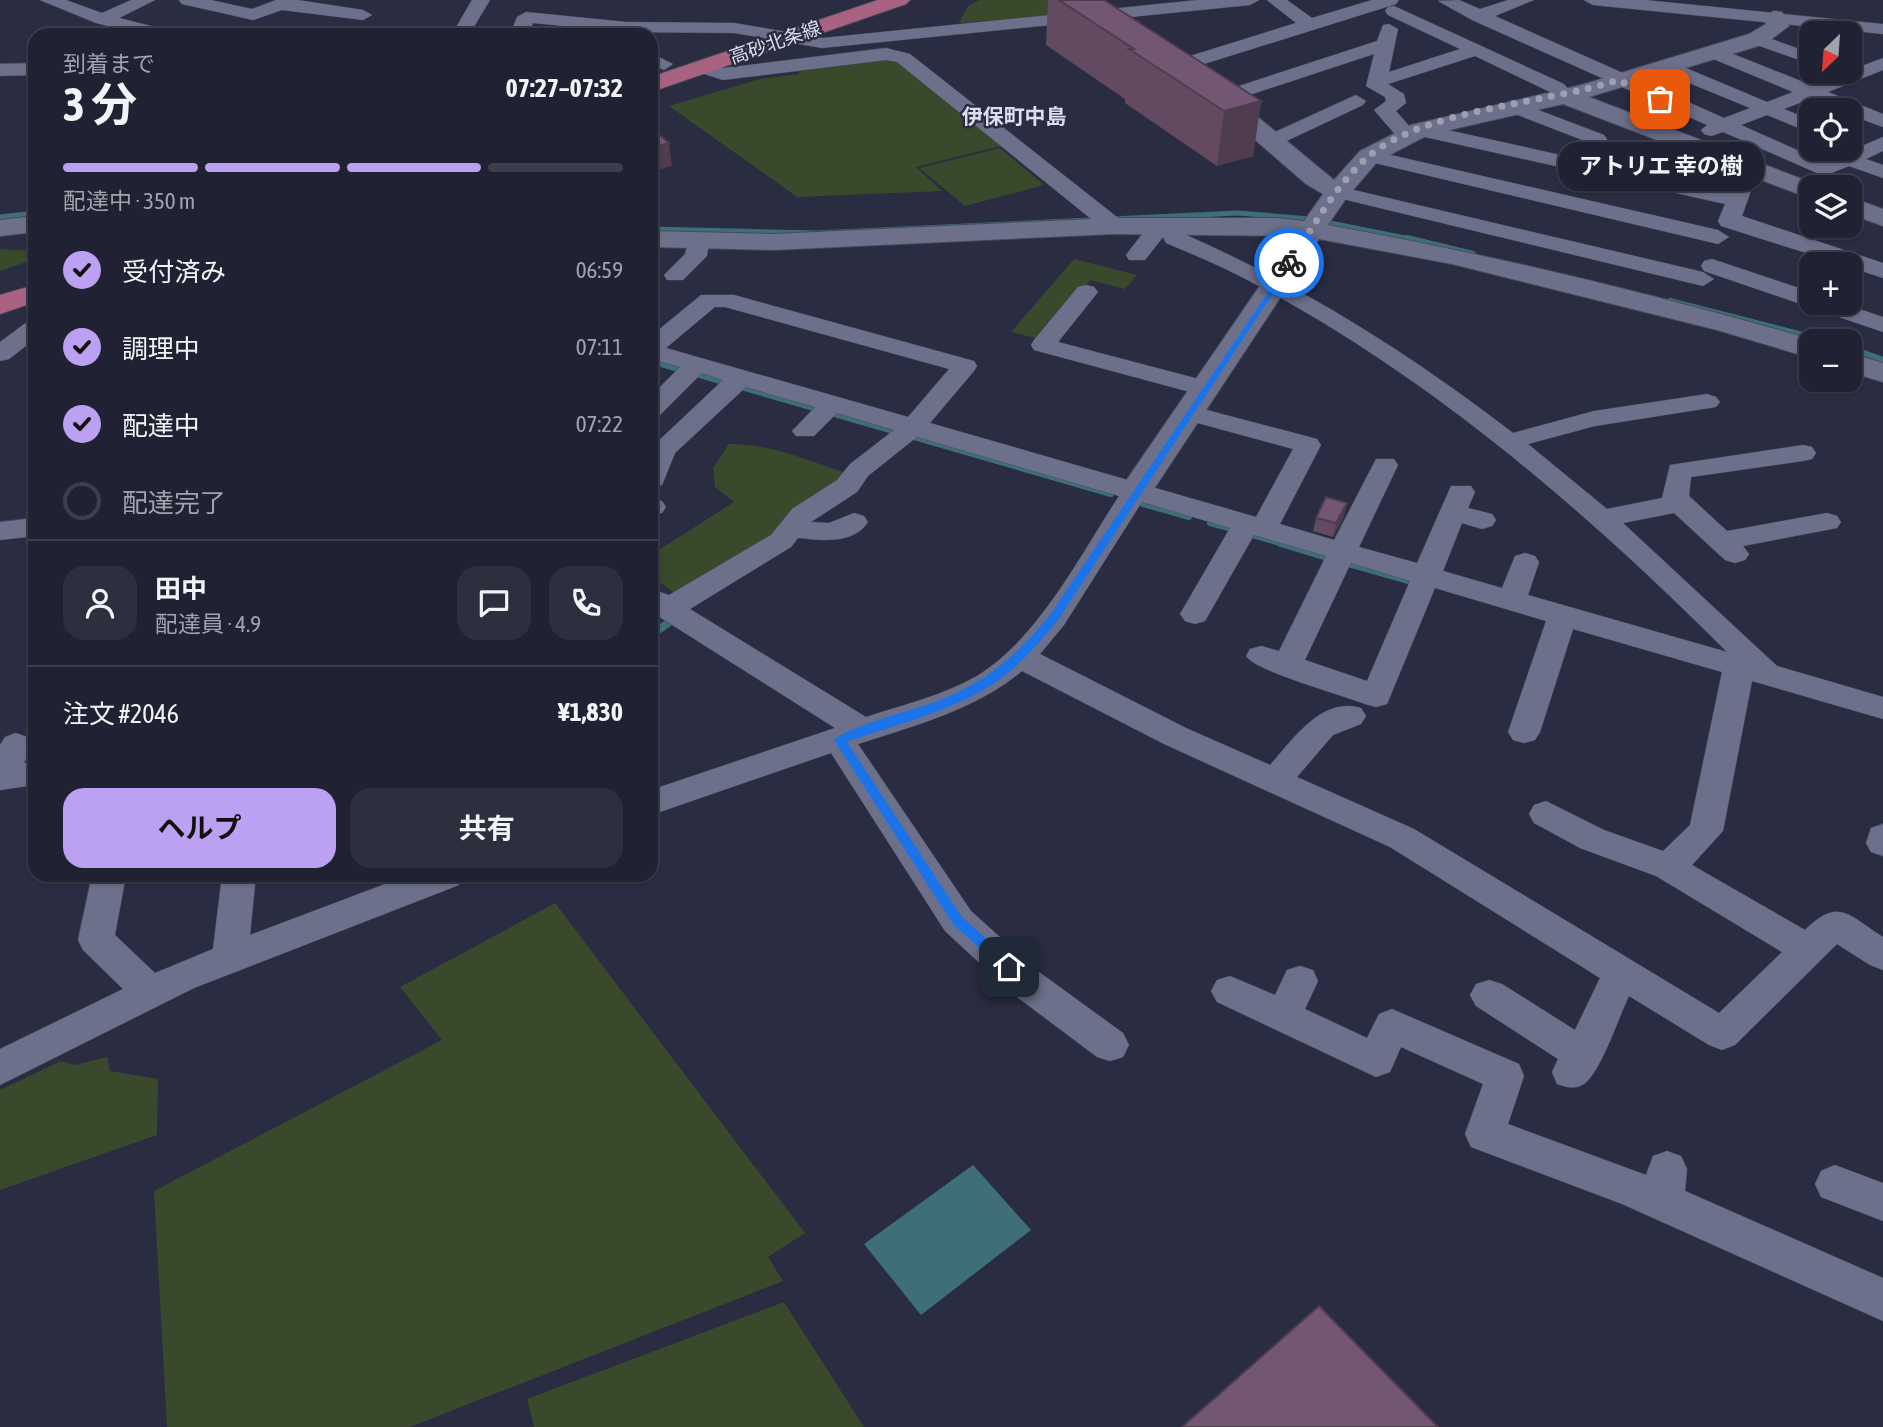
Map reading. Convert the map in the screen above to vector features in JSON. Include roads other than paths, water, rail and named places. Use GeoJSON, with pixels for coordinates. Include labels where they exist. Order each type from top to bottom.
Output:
{"type":"FeatureCollection","features":[{"type":"Feature","properties":{"kind":"main road","name":"高砂北条線"},"geometry":{"type":"LineString","coordinates":[[658,63],[759,34],[859,0]]}},
{"type":"Feature","properties":{"kind":"main road","name":"高砂北条線"},"geometry":{"type":"LineString","coordinates":[[658,83],[899,0]]}},
{"type":"Feature","properties":{"kind":"main road"},"geometry":{"type":"LineString","coordinates":[[0,288],[28,278]]}},
{"type":"Feature","properties":{"kind":"main road"},"geometry":{"type":"LineString","coordinates":[[0,305],[28,295]]}},
{"type":"Feature","properties":{"kind":"street"},"geometry":{"type":"LineString","coordinates":[[49,0],[102,19],[138,28]]}},
{"type":"Feature","properties":{"kind":"street"},"geometry":{"type":"LineString","coordinates":[[102,19],[146,0]]}},
{"type":"Feature","properties":{"kind":"street"},"geometry":{"type":"LineString","coordinates":[[188,0],[253,15],[284,2],[363,15]]}},
{"type":"Feature","properties":{"kind":"street"},"geometry":{"type":"LineString","coordinates":[[464,28],[481,0]]}},
{"type":"Feature","properties":{"kind":"street"},"geometry":{"type":"LineString","coordinates":[[522,28],[526,17],[626,27],[734,28],[786,39],[822,43],[1124,15],[1250,0]]}},
{"type":"Feature","properties":{"kind":"street"},"geometry":{"type":"LineString","coordinates":[[1276,0],[1309,25]]}},
{"type":"Feature","properties":{"kind":"street"},"geometry":{"type":"LineString","coordinates":[[1478,16],[1525,0]]}},
{"type":"Feature","properties":{"kind":"street"},"geometry":{"type":"LineString","coordinates":[[1593,0],[1774,8],[1883,29]]}},
{"type":"Feature","properties":{"kind":"street"},"geometry":{"type":"LineString","coordinates":[[1447,1],[1799,159]]}},
{"type":"Feature","properties":{"kind":"street"},"geometry":{"type":"LineString","coordinates":[[1377,83],[1393,4]]}},
{"type":"Feature","properties":{"kind":"street"},"geometry":{"type":"LineString","coordinates":[[1181,65],[1309,25],[1393,4],[1557,88],[1564,96],[1799,187]]}},
{"type":"Feature","properties":{"kind":"street"},"geometry":{"type":"LineString","coordinates":[[1205,6],[1252,44]]}},
{"type":"Feature","properties":{"kind":"street"},"geometry":{"type":"LineString","coordinates":[[1774,8],[1799,21]]}},
{"type":"Feature","properties":{"kind":"street"},"geometry":{"type":"LineString","coordinates":[[658,801],[940,704],[988,682],[1020,657],[1054,618],[1337,192],[1369,156],[1413,133],[1511,106],[1564,96],[1757,39],[1778,26],[1774,8]]}},
{"type":"Feature","properties":{"kind":"street"},"geometry":{"type":"LineString","coordinates":[[321,28],[339,13]]}},
{"type":"Feature","properties":{"kind":"street"},"geometry":{"type":"LineString","coordinates":[[1124,15],[1315,180],[1337,192],[1708,273],[1799,297]]}},
{"type":"Feature","properties":{"kind":"street"},"geometry":{"type":"LineString","coordinates":[[1356,101],[1355,93],[1377,83],[1513,32]]}},
{"type":"Feature","properties":{"kind":"street"},"geometry":{"type":"LineString","coordinates":[[1757,39],[1799,55]]}},
{"type":"Feature","properties":{"kind":"street"},"geometry":{"type":"LineString","coordinates":[[1221,98],[1385,44]]}},
{"type":"Feature","properties":{"kind":"street"},"geometry":{"type":"LineString","coordinates":[[1712,52],[1883,121]]}},
{"type":"Feature","properties":{"kind":"street"},"geometry":{"type":"LineString","coordinates":[[702,67],[723,74],[886,54],[903,58],[1114,226]]}},
{"type":"Feature","properties":{"kind":"street"},"geometry":{"type":"LineString","coordinates":[[1862,66],[1879,57]]}},
{"type":"Feature","properties":{"kind":"street"},"geometry":{"type":"LineString","coordinates":[[1667,67],[1799,122]]}},
{"type":"Feature","properties":{"kind":"street"},"geometry":{"type":"LineString","coordinates":[[0,70],[28,69]]}},
{"type":"Feature","properties":{"kind":"street"},"geometry":{"type":"LineString","coordinates":[[1862,79],[1883,87]]}},
{"type":"Feature","properties":{"kind":"street"},"geometry":{"type":"LineString","coordinates":[[1377,83],[1394,94],[1396,103],[1384,110]]}},
{"type":"Feature","properties":{"kind":"street"},"geometry":{"type":"LineString","coordinates":[[1682,142],[1826,84]]}},
{"type":"Feature","properties":{"kind":"street"},"geometry":{"type":"LineString","coordinates":[[1271,141],[1356,101],[1384,110],[1413,133],[1728,219],[1883,271]]}},
{"type":"Feature","properties":{"kind":"street"},"geometry":{"type":"LineString","coordinates":[[1511,106],[1588,132]]}},
{"type":"Feature","properties":{"kind":"street"},"geometry":{"type":"LineString","coordinates":[[1862,149],[1883,172]]}},
{"type":"Feature","properties":{"kind":"street"},"geometry":{"type":"LineString","coordinates":[[1369,156],[1728,219]]}},
{"type":"Feature","properties":{"kind":"street"},"geometry":{"type":"LineString","coordinates":[[1803,161],[1824,170],[1840,161]]}},
{"type":"Feature","properties":{"kind":"street"},"geometry":{"type":"LineString","coordinates":[[1689,315],[1745,178],[1760,172]]}},
{"type":"Feature","properties":{"kind":"street"},"geometry":{"type":"LineString","coordinates":[[1862,210],[1883,218]]}},
{"type":"Feature","properties":{"kind":"street"},"geometry":{"type":"LineString","coordinates":[[658,264],[774,242],[1114,226],[1226,224],[1312,230],[1452,256],[1689,315],[1799,346]]}},
{"type":"Feature","properties":{"kind":"street"},"geometry":{"type":"LineString","coordinates":[[0,228],[28,225]]}},
{"type":"Feature","properties":{"kind":"street"},"geometry":{"type":"LineString","coordinates":[[1138,255],[1166,226]]}},
{"type":"Feature","properties":{"kind":"street"},"geometry":{"type":"LineString","coordinates":[[1166,226],[1174,237],[1274,284],[1393,359],[1511,441],[1603,518],[1754,670]]}},
{"type":"Feature","properties":{"kind":"street"},"geometry":{"type":"LineString","coordinates":[[658,243],[687,260]]}},
{"type":"Feature","properties":{"kind":"street"},"geometry":{"type":"LineString","coordinates":[[1086,292],[1043,345],[1205,388]]}},
{"type":"Feature","properties":{"kind":"street"},"geometry":{"type":"LineString","coordinates":[[658,344],[709,300],[726,300],[965,366],[913,427],[859,470],[847,486],[802,515],[781,541],[659,603],[852,736],[958,921],[1026,983],[1110,1045]]}},
{"type":"Feature","properties":{"kind":"street"},"geometry":{"type":"LineString","coordinates":[[1854,315],[1883,325]]}},
{"type":"Feature","properties":{"kind":"street"},"geometry":{"type":"LineString","coordinates":[[0,354],[28,332]]}},
{"type":"Feature","properties":{"kind":"street"},"geometry":{"type":"LineString","coordinates":[[658,353],[692,370],[735,383],[832,404],[1136,491],[1249,529],[1342,551],[1883,708]]}},
{"type":"Feature","properties":{"kind":"street"},"geometry":{"type":"LineString","coordinates":[[1862,366],[1883,373]]}},
{"type":"Feature","properties":{"kind":"street"},"geometry":{"type":"LineString","coordinates":[[658,403],[692,370]]}},
{"type":"Feature","properties":{"kind":"street"},"geometry":{"type":"LineString","coordinates":[[658,464],[663,450],[735,383]]}},
{"type":"Feature","properties":{"kind":"street"},"geometry":{"type":"LineString","coordinates":[[1511,441],[1653,402],[1707,402]]}},
{"type":"Feature","properties":{"kind":"street"},"geometry":{"type":"LineString","coordinates":[[805,431],[832,404]]}},
{"type":"Feature","properties":{"kind":"street"},"geometry":{"type":"LineString","coordinates":[[1188,413],[1308,444],[1195,614]]}},
{"type":"Feature","properties":{"kind":"street"},"geometry":{"type":"LineString","coordinates":[[1797,458],[1670,463],[1675,498],[1728,547],[1819,530]]}},
{"type":"Feature","properties":{"kind":"street"},"geometry":{"type":"LineString","coordinates":[[1372,478],[1342,551],[1273,662],[1376,696],[1457,502],[1482,520]]}},
{"type":"Feature","properties":{"kind":"street"},"geometry":{"type":"LineString","coordinates":[[1603,518],[1680,503]]}},
{"type":"Feature","properties":{"kind":"street"},"geometry":{"type":"LineString","coordinates":[[791,528],[833,532],[854,522]]}},
{"type":"Feature","properties":{"kind":"street"},"geometry":{"type":"LineString","coordinates":[[0,531],[28,528]]}},
{"type":"Feature","properties":{"kind":"street"},"geometry":{"type":"LineString","coordinates":[[1512,600],[1525,562]]}},
{"type":"Feature","properties":{"kind":"street"},"geometry":{"type":"LineString","coordinates":[[1524,732],[1563,615]]}},
{"type":"Feature","properties":{"kind":"street"},"geometry":{"type":"LineString","coordinates":[[1020,657],[1175,736],[1402,838],[1620,974],[1722,1034],[1834,924],[1883,955]]}},
{"type":"Feature","properties":{"kind":"street"},"geometry":{"type":"LineString","coordinates":[[1668,867],[1706,831],[1754,670]]}},
{"type":"Feature","properties":{"kind":"street"},"geometry":{"type":"LineString","coordinates":[[1276,781],[1322,727],[1350,716]]}},
{"type":"Feature","properties":{"kind":"street"},"geometry":{"type":"LineString","coordinates":[[1,777],[16,746]]}},
{"type":"Feature","properties":{"kind":"street"},"geometry":{"type":"LineString","coordinates":[[1,777],[28,774]]}},
{"type":"Feature","properties":{"kind":"street"},"geometry":{"type":"LineString","coordinates":[[1546,814],[1592,839],[1668,867],[1808,950]]}},
{"type":"Feature","properties":{"kind":"street"},"geometry":{"type":"LineString","coordinates":[[1883,837],[1883,843]]}},
{"type":"Feature","properties":{"kind":"street"},"geometry":{"type":"LineString","coordinates":[[108,882],[96,940],[150,991]]}},
{"type":"Feature","properties":{"kind":"street"},"geometry":{"type":"LineString","coordinates":[[230,958],[238,882]]}},
{"type":"Feature","properties":{"kind":"street"},"geometry":{"type":"LineString","coordinates":[[0,1068],[150,991],[426,882]]}},
{"type":"Feature","properties":{"kind":"street"},"geometry":{"type":"LineString","coordinates":[[1490,993],[1576,1064],[1620,974]]}},
{"type":"Feature","properties":{"kind":"street"},"geometry":{"type":"LineString","coordinates":[[1230,990],[1292,998],[1376,1060],[1392,1025],[1505,1076],[1485,1134],[1550,1155],[1665,1185],[1883,1300]]}},
{"type":"Feature","properties":{"kind":"street"},"geometry":{"type":"LineString","coordinates":[[1835,1184],[1883,1202]]}},
{"type":"Feature","properties":{"kind":"waterway"},"geometry":{"type":"LineString","coordinates":[[658,229],[817,233],[1238,213],[1310,219],[1415,240]]}},
{"type":"Feature","properties":{"kind":"waterway"},"geometry":{"type":"LineString","coordinates":[[0,217],[28,214]]}},
{"type":"Feature","properties":{"kind":"waterway"},"geometry":{"type":"LineString","coordinates":[[1407,238],[1473,254]]}},
{"type":"Feature","properties":{"kind":"waterway"},"geometry":{"type":"LineString","coordinates":[[1670,301],[1799,334]]}},
{"type":"Feature","properties":{"kind":"waterway"},"geometry":{"type":"LineString","coordinates":[[1862,352],[1883,360]]}},
{"type":"Feature","properties":{"kind":"waterway"},"geometry":{"type":"LineString","coordinates":[[658,363],[1111,494]]}},
{"type":"Feature","properties":{"kind":"waterway"},"geometry":{"type":"LineString","coordinates":[[1143,504],[1189,517]]}},
{"type":"Feature","properties":{"kind":"waterway"},"geometry":{"type":"LineString","coordinates":[[1210,523],[1236,530]]}},
{"type":"Feature","properties":{"kind":"waterway"},"geometry":{"type":"LineString","coordinates":[[1249,534],[1287,545]]}},
{"type":"Feature","properties":{"kind":"waterway"},"geometry":{"type":"LineString","coordinates":[[1281,543],[1327,557]]}},
{"type":"Feature","properties":{"kind":"waterway"},"geometry":{"type":"LineString","coordinates":[[1348,563],[1408,580]]}},
{"type":"Feature","properties":{"kind":"waterway"},"geometry":{"type":"LineString","coordinates":[[658,630],[671,621]]}},
{"type":"Feature","properties":{"kind":"place","name":"アトリエ 幸の樹"},"geometry":{"type":"Point","coordinates":[1660,99]}},
{"type":"Feature","properties":{"kind":"district","name":"伊保町中島"},"geometry":{"type":"Point","coordinates":[1014,116]}}]}
